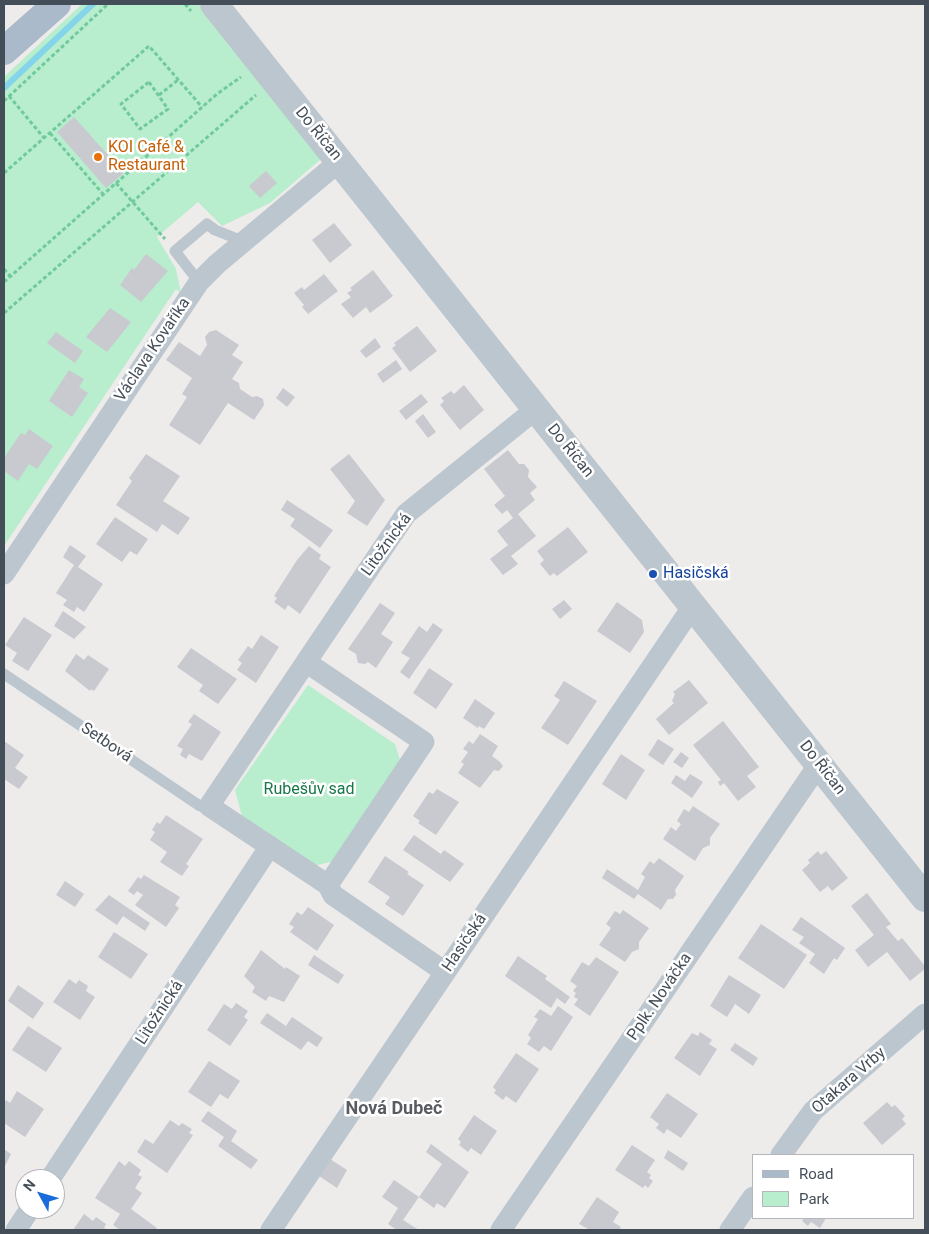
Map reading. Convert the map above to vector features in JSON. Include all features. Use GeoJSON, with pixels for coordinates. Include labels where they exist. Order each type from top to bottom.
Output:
{"type":"FeatureCollection","features":[{"type":"Feature","properties":{"kind":"main road"},"geometry":{"type":"LineString","coordinates":[[6,47],[58,4]]}},
{"type":"Feature","properties":{"kind":"street","name":"Do Říčan"},"geometry":{"type":"LineString","coordinates":[[214,4],[925,898]]}},
{"type":"Feature","properties":{"kind":"street","name":"Václava Kovaříka"},"geometry":{"type":"LineString","coordinates":[[4,574],[199,282],[217,264],[340,161]]}},
{"type":"Feature","properties":{"kind":"street","name":"Litožnická"},"geometry":{"type":"LineString","coordinates":[[209,806],[406,514],[536,409]]}},
{"type":"Feature","properties":{"kind":"street","name":"Hasičská"},"geometry":{"type":"LineString","coordinates":[[271,1230],[694,606]]}},
{"type":"Feature","properties":{"kind":"street"},"geometry":{"type":"LineString","coordinates":[[306,662],[424,742],[328,886]]}},
{"type":"Feature","properties":{"kind":"street","name":"Pplk. Nováčka"},"geometry":{"type":"LineString","coordinates":[[501,1230],[819,764]]}},
{"type":"Feature","properties":{"kind":"street"},"geometry":{"type":"LineString","coordinates":[[209,806],[328,886],[333,895],[445,972]]}},
{"type":"Feature","properties":{"kind":"street","name":"Litožnická"},"geometry":{"type":"LineString","coordinates":[[57,1169],[270,846]]}},
{"type":"Feature","properties":{"kind":"street","name":"Otakara Vrby"},"geometry":{"type":"LineString","coordinates":[[782,1154],[813,1111],[925,1014]]}},
{"type":"Feature","properties":{"kind":"street"},"geometry":{"type":"LineString","coordinates":[[730,1230],[752,1198]]}},
{"type":"Feature","properties":{"kind":"street"},"geometry":{"type":"LineString","coordinates":[[16,1230],[23,1219]]}},
{"type":"Feature","properties":{"kind":"lane"},"geometry":{"type":"LineString","coordinates":[[199,282],[175,251],[206,224],[215,230],[245,242]]}},
{"type":"Feature","properties":{"kind":"lane","name":"Setbová"},"geometry":{"type":"LineString","coordinates":[[4,674],[200,806],[209,806]]}},
{"type":"Feature","properties":{"kind":"path"},"geometry":{"type":"LineString","coordinates":[[4,101],[108,4]]}},
{"type":"Feature","properties":{"kind":"path"},"geometry":{"type":"LineString","coordinates":[[4,173],[149,46],[202,107]]}},
{"type":"Feature","properties":{"kind":"path"},"geometry":{"type":"LineString","coordinates":[[4,282],[202,107],[260,62]]}},
{"type":"Feature","properties":{"kind":"path"},"geometry":{"type":"LineString","coordinates":[[159,95],[178,80]]}},
{"type":"Feature","properties":{"kind":"path"},"geometry":{"type":"LineString","coordinates":[[149,82],[159,95],[168,109],[140,129],[121,104],[149,82]]}},
{"type":"Feature","properties":{"kind":"path"},"geometry":{"type":"LineString","coordinates":[[4,313],[257,95]]}},
{"type":"Feature","properties":{"kind":"path"},"geometry":{"type":"LineString","coordinates":[[9,96],[44,138]]}},
{"type":"Feature","properties":{"kind":"path"},"geometry":{"type":"LineString","coordinates":[[50,133],[103,194]]}},
{"type":"Feature","properties":{"kind":"path"},"geometry":{"type":"LineString","coordinates":[[116,183],[175,251]]}},
{"type":"Feature","properties":{"kind":"path"},"geometry":{"type":"LineString","coordinates":[[4,269],[10,276]]}},
{"type":"Feature","properties":{"kind":"green space"},"geometry":{"type":"Polygon","coordinates":[[[82,4],[199,4],[321,159],[270,203],[222,226],[198,202],[157,237],[176,269],[181,293],[176,289],[4,546],[4,77],[82,4]]]}},
{"type":"Feature","properties":{"kind":"green space","name":"Rubešův sad"},"geometry":{"type":"Polygon","coordinates":[[[308,685],[395,744],[400,760],[335,861],[308,867],[243,820],[235,790],[308,685]]]}},
{"type":"Feature","properties":{"kind":"building"},"geometry":{"type":"Polygon","coordinates":[[[74,117],[124,173],[106,188],[57,132],[74,117]]]}},
{"type":"Feature","properties":{"kind":"building"},"geometry":{"type":"Polygon","coordinates":[[[266,171],[277,183],[260,198],[249,186],[266,171]]]}},
{"type":"Feature","properties":{"kind":"building"},"geometry":{"type":"Polygon","coordinates":[[[334,223],[352,245],[330,263],[312,240],[334,223]]]}},
{"type":"Feature","properties":{"kind":"building"},"geometry":{"type":"Polygon","coordinates":[[[146,254],[168,271],[141,302],[120,285],[132,268],[134,270],[146,254]]]}},
{"type":"Feature","properties":{"kind":"building"},"geometry":{"type":"Polygon","coordinates":[[[373,270],[393,296],[370,313],[366,307],[353,318],[341,304],[351,297],[347,293],[352,290],[350,288],[373,270]]]}},
{"type":"Feature","properties":{"kind":"building"},"geometry":{"type":"Polygon","coordinates":[[[324,274],[338,291],[308,314],[302,307],[304,305],[294,293],[302,287],[304,290],[324,274]]]}},
{"type":"Feature","properties":{"kind":"building"},"geometry":{"type":"Polygon","coordinates":[[[110,308],[131,322],[107,352],[86,337],[110,308]]]}},
{"type":"Feature","properties":{"kind":"building"},"geometry":{"type":"Polygon","coordinates":[[[417,326],[437,351],[410,372],[392,348],[396,345],[394,343],[417,326]]]}},
{"type":"Feature","properties":{"kind":"building"},"geometry":{"type":"Polygon","coordinates":[[[216,330],[239,345],[232,355],[243,362],[232,379],[239,383],[240,389],[252,397],[257,396],[263,399],[264,405],[254,420],[228,403],[200,445],[169,425],[187,397],[182,394],[192,378],[166,360],[179,342],[200,356],[207,345],[205,337],[209,332],[216,330]]]}},
{"type":"Feature","properties":{"kind":"building"},"geometry":{"type":"Polygon","coordinates":[[[56,332],[83,351],[75,363],[47,343],[56,332]]]}},
{"type":"Feature","properties":{"kind":"building"},"geometry":{"type":"Polygon","coordinates":[[[375,338],[381,347],[366,358],[360,351],[375,338]]]}},
{"type":"Feature","properties":{"kind":"building"},"geometry":{"type":"Polygon","coordinates":[[[396,360],[402,369],[383,383],[377,374],[396,360]]]}},
{"type":"Feature","properties":{"kind":"building"},"geometry":{"type":"Polygon","coordinates":[[[69,370],[84,379],[79,387],[88,393],[72,417],[49,401],[69,370]]]}},
{"type":"Feature","properties":{"kind":"building"},"geometry":{"type":"Polygon","coordinates":[[[464,385],[484,410],[460,430],[440,405],[444,401],[441,398],[451,391],[454,394],[464,385]]]}},
{"type":"Feature","properties":{"kind":"building"},"geometry":{"type":"Polygon","coordinates":[[[283,388],[295,397],[287,407],[276,398],[283,388]]]}},
{"type":"Feature","properties":{"kind":"building"},"geometry":{"type":"Polygon","coordinates":[[[421,394],[428,402],[406,420],[399,411],[421,394]]]}},
{"type":"Feature","properties":{"kind":"building"},"geometry":{"type":"Polygon","coordinates":[[[423,414],[436,432],[428,438],[415,421],[423,414]]]}},
{"type":"Feature","properties":{"kind":"building"},"geometry":{"type":"Polygon","coordinates":[[[29,429],[53,446],[37,469],[29,464],[18,481],[4,471],[4,458],[21,433],[25,435],[29,429]]]}},
{"type":"Feature","properties":{"kind":"building"},"geometry":{"type":"Polygon","coordinates":[[[508,450],[519,464],[524,464],[529,470],[528,477],[537,487],[530,493],[535,500],[518,514],[536,536],[511,556],[518,564],[503,575],[490,559],[508,545],[497,531],[513,518],[507,510],[502,514],[494,505],[505,496],[484,469],[508,450]]]}},
{"type":"Feature","properties":{"kind":"building"},"geometry":{"type":"Polygon","coordinates":[[[146,454],[180,476],[163,501],[190,518],[178,535],[162,524],[157,532],[116,505],[132,481],[129,478],[146,454]]]}},
{"type":"Feature","properties":{"kind":"building"},"geometry":{"type":"Polygon","coordinates":[[[349,454],[385,500],[367,526],[347,513],[355,501],[330,469],[349,454]]]}},
{"type":"Feature","properties":{"kind":"building"},"geometry":{"type":"Polygon","coordinates":[[[287,500],[333,530],[320,548],[290,526],[295,519],[281,510],[287,500]]]}},
{"type":"Feature","properties":{"kind":"building"},"geometry":{"type":"Polygon","coordinates":[[[115,517],[148,539],[137,555],[130,551],[122,562],[96,544],[115,517]]]}},
{"type":"Feature","properties":{"kind":"building"},"geometry":{"type":"Polygon","coordinates":[[[568,527],[588,552],[557,576],[554,573],[550,576],[540,564],[544,560],[537,551],[568,527]]]}},
{"type":"Feature","properties":{"kind":"building"},"geometry":{"type":"Polygon","coordinates":[[[70,545],[86,556],[78,567],[103,584],[84,612],[77,607],[74,612],[63,605],[67,600],[56,593],[74,565],[63,557],[70,545]]]}},
{"type":"Feature","properties":{"kind":"building"},"geometry":{"type":"Polygon","coordinates":[[[309,546],[321,555],[319,559],[331,567],[300,614],[288,605],[285,610],[274,602],[277,598],[274,596],[297,560],[309,546]]]}},
{"type":"Feature","properties":{"kind":"building"},"geometry":{"type":"Polygon","coordinates":[[[564,600],[572,609],[560,619],[552,609],[564,600]]]}},
{"type":"Feature","properties":{"kind":"building"},"geometry":{"type":"Polygon","coordinates":[[[617,602],[642,620],[644,632],[630,653],[597,631],[617,602]]]}},
{"type":"Feature","properties":{"kind":"building"},"geometry":{"type":"Polygon","coordinates":[[[380,603],[395,613],[381,634],[393,642],[376,668],[368,662],[365,664],[358,663],[356,654],[348,649],[380,603]]]}},
{"type":"Feature","properties":{"kind":"building"},"geometry":{"type":"Polygon","coordinates":[[[63,611],[86,627],[74,639],[54,626],[63,611]]]}},
{"type":"Feature","properties":{"kind":"building"},"geometry":{"type":"Polygon","coordinates":[[[24,617],[52,635],[28,671],[12,661],[17,653],[5,645],[24,617]]]}},
{"type":"Feature","properties":{"kind":"building"},"geometry":{"type":"Polygon","coordinates":[[[433,623],[443,630],[409,679],[400,672],[410,658],[401,653],[419,626],[427,632],[433,623]]]}},
{"type":"Feature","properties":{"kind":"building"},"geometry":{"type":"Polygon","coordinates":[[[261,635],[279,647],[256,683],[237,670],[242,663],[238,660],[248,646],[252,649],[261,635]]]}},
{"type":"Feature","properties":{"kind":"building"},"geometry":{"type":"Polygon","coordinates":[[[191,648],[237,679],[218,704],[199,691],[203,685],[177,667],[191,648]]]}},
{"type":"Feature","properties":{"kind":"building"},"geometry":{"type":"Polygon","coordinates":[[[76,654],[84,660],[88,655],[109,669],[94,691],[91,689],[90,691],[65,671],[76,654]]]}},
{"type":"Feature","properties":{"kind":"building"},"geometry":{"type":"Polygon","coordinates":[[[429,668],[453,684],[436,709],[413,693],[429,668]]]}},
{"type":"Feature","properties":{"kind":"building"},"geometry":{"type":"Polygon","coordinates":[[[689,680],[708,703],[669,735],[656,719],[674,703],[672,701],[675,694],[673,692],[689,680]]]}},
{"type":"Feature","properties":{"kind":"building"},"geometry":{"type":"Polygon","coordinates":[[[564,681],[597,701],[568,745],[541,728],[560,700],[554,696],[564,681]]]}},
{"type":"Feature","properties":{"kind":"building"},"geometry":{"type":"Polygon","coordinates":[[[475,699],[495,713],[484,729],[479,726],[478,728],[463,718],[475,699]]]}},
{"type":"Feature","properties":{"kind":"building"},"geometry":{"type":"Polygon","coordinates":[[[194,714],[221,732],[202,761],[189,754],[186,759],[180,755],[183,749],[177,746],[192,724],[188,722],[194,714]]]}},
{"type":"Feature","properties":{"kind":"building"},"geometry":{"type":"Polygon","coordinates":[[[723,721],[759,767],[747,776],[756,787],[738,801],[724,783],[720,786],[718,782],[721,780],[693,745],[723,721]]]}},
{"type":"Feature","properties":{"kind":"building"},"geometry":{"type":"Polygon","coordinates":[[[480,734],[498,746],[492,756],[503,766],[499,771],[494,770],[480,788],[458,773],[464,764],[461,762],[468,752],[463,749],[469,741],[473,744],[480,734]]]}},
{"type":"Feature","properties":{"kind":"building"},"geometry":{"type":"Polygon","coordinates":[[[658,739],[674,749],[663,765],[648,755],[658,739]]]}},
{"type":"Feature","properties":{"kind":"building"},"geometry":{"type":"Polygon","coordinates":[[[4,741],[24,755],[15,768],[28,777],[19,789],[4,779],[4,741]]]}},
{"type":"Feature","properties":{"kind":"building"},"geometry":{"type":"Polygon","coordinates":[[[681,752],[689,758],[682,768],[673,762],[681,752]]]}},
{"type":"Feature","properties":{"kind":"building"},"geometry":{"type":"Polygon","coordinates":[[[621,754],[645,770],[626,800],[602,784],[621,754]]]}},
{"type":"Feature","properties":{"kind":"building"},"geometry":{"type":"Polygon","coordinates":[[[690,774],[703,782],[692,798],[671,783],[676,775],[685,781],[690,774]]]}},
{"type":"Feature","properties":{"kind":"building"},"geometry":{"type":"Polygon","coordinates":[[[437,789],[459,802],[436,835],[418,823],[420,821],[413,816],[429,792],[433,794],[437,789]]]}},
{"type":"Feature","properties":{"kind":"building"},"geometry":{"type":"Polygon","coordinates":[[[693,806],[720,824],[710,838],[710,845],[703,848],[695,861],[663,839],[671,827],[676,831],[681,824],[677,821],[684,809],[689,812],[693,806]]]}},
{"type":"Feature","properties":{"kind":"building"},"geometry":{"type":"Polygon","coordinates":[[[166,815],[203,839],[186,864],[189,866],[182,876],[160,862],[167,852],[150,840],[155,832],[152,830],[157,822],[160,824],[166,815]]]}},
{"type":"Feature","properties":{"kind":"building"},"geometry":{"type":"Polygon","coordinates":[[[414,835],[441,854],[444,850],[464,864],[450,882],[403,850],[414,835]]]}},
{"type":"Feature","properties":{"kind":"building"},"geometry":{"type":"Polygon","coordinates":[[[818,851],[821,855],[826,851],[848,878],[832,891],[828,886],[820,892],[802,870],[810,863],[808,860],[818,851]]]}},
{"type":"Feature","properties":{"kind":"building"},"geometry":{"type":"Polygon","coordinates":[[[385,856],[424,885],[403,916],[385,904],[390,897],[368,882],[385,856]]]}},
{"type":"Feature","properties":{"kind":"building"},"geometry":{"type":"Polygon","coordinates":[[[659,858],[684,876],[675,890],[676,895],[673,899],[668,899],[661,910],[638,894],[634,899],[602,878],[607,869],[638,890],[645,877],[641,874],[650,861],[654,864],[659,858]]]}},
{"type":"Feature","properties":{"kind":"building"},"geometry":{"type":"Polygon","coordinates":[[[144,875],[180,897],[175,905],[179,908],[166,927],[135,905],[143,895],[137,891],[134,895],[128,891],[138,877],[141,879],[144,875]]]}},
{"type":"Feature","properties":{"kind":"building"},"geometry":{"type":"Polygon","coordinates":[[[65,881],[84,894],[75,907],[56,895],[65,881]]]}},
{"type":"Feature","properties":{"kind":"building"},"geometry":{"type":"Polygon","coordinates":[[[867,893],[891,924],[886,927],[898,941],[902,938],[925,966],[925,969],[910,981],[887,952],[868,967],[855,950],[874,935],[851,906],[867,893]]]}},
{"type":"Feature","properties":{"kind":"building"},"geometry":{"type":"Polygon","coordinates":[[[109,895],[150,923],[145,931],[123,916],[117,925],[95,910],[109,895]]]}},
{"type":"Feature","properties":{"kind":"building"},"geometry":{"type":"Polygon","coordinates":[[[308,907],[334,925],[317,951],[290,932],[294,927],[289,924],[297,912],[302,915],[308,907]]]}},
{"type":"Feature","properties":{"kind":"building"},"geometry":{"type":"Polygon","coordinates":[[[623,910],[649,928],[639,942],[639,949],[632,952],[625,962],[599,945],[611,928],[606,924],[615,911],[620,914],[623,910]]]}},
{"type":"Feature","properties":{"kind":"building"},"geometry":{"type":"Polygon","coordinates":[[[801,917],[845,948],[837,960],[834,958],[824,974],[809,963],[815,954],[799,943],[804,937],[792,930],[801,917]]]}},
{"type":"Feature","properties":{"kind":"building"},"geometry":{"type":"Polygon","coordinates":[[[761,924],[807,955],[784,989],[738,958],[761,924]]]}},
{"type":"Feature","properties":{"kind":"building"},"geometry":{"type":"Polygon","coordinates":[[[114,932],[148,954],[131,979],[98,957],[114,932]]]}},
{"type":"Feature","properties":{"kind":"building"},"geometry":{"type":"Polygon","coordinates":[[[261,950],[285,969],[286,967],[300,976],[284,1002],[269,996],[266,1001],[252,992],[255,987],[244,976],[261,950]]]}},
{"type":"Feature","properties":{"kind":"building"},"geometry":{"type":"Polygon","coordinates":[[[314,955],[344,975],[338,984],[308,965],[314,955]]]}},
{"type":"Feature","properties":{"kind":"building"},"geometry":{"type":"Polygon","coordinates":[[[518,956],[547,976],[545,979],[570,997],[565,1004],[557,998],[551,1008],[505,976],[518,956]]]}},
{"type":"Feature","properties":{"kind":"building"},"geometry":{"type":"Polygon","coordinates":[[[596,957],[619,972],[590,1016],[574,1005],[578,999],[574,997],[576,993],[573,991],[577,986],[570,981],[582,962],[589,966],[596,957]]]}},
{"type":"Feature","properties":{"kind":"building"},"geometry":{"type":"Polygon","coordinates":[[[729,975],[761,995],[749,1014],[735,1004],[727,1017],[710,1006],[729,975]]]}},
{"type":"Feature","properties":{"kind":"building"},"geometry":{"type":"Polygon","coordinates":[[[69,979],[76,984],[79,980],[88,986],[86,991],[95,997],[80,1020],[53,1002],[69,979]]]}},
{"type":"Feature","properties":{"kind":"building"},"geometry":{"type":"Polygon","coordinates":[[[18,985],[44,1003],[33,1019],[8,1001],[18,985]]]}},
{"type":"Feature","properties":{"kind":"building"},"geometry":{"type":"Polygon","coordinates":[[[236,1003],[248,1011],[244,1017],[248,1020],[230,1046],[207,1030],[224,1004],[232,1009],[236,1003]]]}},
{"type":"Feature","properties":{"kind":"building"},"geometry":{"type":"Polygon","coordinates":[[[558,1006],[573,1017],[551,1051],[544,1046],[539,1052],[527,1044],[531,1038],[528,1035],[538,1019],[534,1017],[540,1009],[551,1016],[558,1006]]]}},
{"type":"Feature","properties":{"kind":"building"},"geometry":{"type":"Polygon","coordinates":[[[267,1013],[286,1026],[292,1017],[323,1038],[317,1047],[308,1041],[301,1050],[260,1023],[267,1013]]]}},
{"type":"Feature","properties":{"kind":"building"},"geometry":{"type":"Polygon","coordinates":[[[28,1026],[62,1048],[46,1072],[12,1050],[28,1026]]]}},
{"type":"Feature","properties":{"kind":"building"},"geometry":{"type":"Polygon","coordinates":[[[700,1032],[712,1040],[709,1044],[717,1049],[700,1076],[674,1058],[692,1033],[698,1036],[700,1032]]]}},
{"type":"Feature","properties":{"kind":"building"},"geometry":{"type":"Polygon","coordinates":[[[735,1043],[758,1058],[753,1066],[730,1050],[735,1043]]]}},
{"type":"Feature","properties":{"kind":"building"},"geometry":{"type":"Polygon","coordinates":[[[516,1053],[539,1069],[516,1103],[506,1096],[503,1100],[494,1093],[496,1090],[493,1087],[516,1053]]]}},
{"type":"Feature","properties":{"kind":"building"},"geometry":{"type":"Polygon","coordinates":[[[209,1061],[240,1081],[228,1099],[220,1094],[211,1107],[188,1092],[209,1061]]]}},
{"type":"Feature","properties":{"kind":"building"},"geometry":{"type":"Polygon","coordinates":[[[17,1091],[44,1109],[25,1137],[4,1123],[4,1103],[6,1100],[10,1103],[17,1091]]]}},
{"type":"Feature","properties":{"kind":"building"},"geometry":{"type":"Polygon","coordinates":[[[667,1093],[698,1114],[681,1138],[667,1129],[664,1134],[656,1128],[659,1124],[650,1117],[667,1093]]]}},
{"type":"Feature","properties":{"kind":"building"},"geometry":{"type":"Polygon","coordinates":[[[887,1102],[892,1107],[895,1105],[905,1116],[902,1119],[906,1124],[882,1145],[863,1123],[887,1102]]]}},
{"type":"Feature","properties":{"kind":"building"},"geometry":{"type":"Polygon","coordinates":[[[208,1111],[237,1131],[231,1141],[258,1160],[251,1169],[218,1146],[224,1137],[201,1121],[208,1111]]]}},
{"type":"Feature","properties":{"kind":"building"},"geometry":{"type":"Polygon","coordinates":[[[474,1115],[497,1131],[481,1155],[471,1148],[468,1152],[459,1145],[461,1142],[458,1139],[474,1115]]]}},
{"type":"Feature","properties":{"kind":"building"},"geometry":{"type":"Polygon","coordinates":[[[170,1120],[179,1126],[182,1123],[192,1129],[189,1133],[193,1135],[167,1173],[137,1152],[145,1139],[153,1144],[170,1120]]]}},
{"type":"Feature","properties":{"kind":"building"},"geometry":{"type":"Polygon","coordinates":[[[431,1144],[469,1172],[445,1208],[437,1203],[434,1208],[419,1197],[442,1164],[426,1152],[431,1144]]]}},
{"type":"Feature","properties":{"kind":"building"},"geometry":{"type":"Polygon","coordinates":[[[632,1145],[655,1160],[647,1172],[651,1175],[649,1178],[653,1181],[648,1188],[645,1185],[643,1188],[615,1170],[632,1145]]]}},
{"type":"Feature","properties":{"kind":"building"},"geometry":{"type":"Polygon","coordinates":[[[4,1149],[11,1154],[4,1168],[4,1149]]]}},
{"type":"Feature","properties":{"kind":"building"},"geometry":{"type":"Polygon","coordinates":[[[668,1150],[688,1163],[683,1171],[664,1158],[668,1150]]]}},
{"type":"Feature","properties":{"kind":"building"},"geometry":{"type":"Polygon","coordinates":[[[330,1159],[347,1170],[337,1188],[319,1176],[330,1159]]]}},
{"type":"Feature","properties":{"kind":"building"},"geometry":{"type":"Polygon","coordinates":[[[119,1161],[125,1166],[129,1161],[141,1170],[138,1175],[142,1177],[135,1188],[142,1193],[131,1209],[157,1228],[155,1230],[120,1230],[113,1225],[120,1214],[95,1198],[119,1161]]]}},
{"type":"Feature","properties":{"kind":"building"},"geometry":{"type":"Polygon","coordinates":[[[394,1180],[419,1197],[403,1220],[419,1230],[397,1230],[388,1224],[398,1208],[382,1197],[394,1180]]]}},
{"type":"Feature","properties":{"kind":"building"},"geometry":{"type":"Polygon","coordinates":[[[597,1197],[619,1212],[613,1222],[621,1227],[619,1230],[590,1230],[579,1224],[597,1197]]]}},
{"type":"Feature","properties":{"kind":"building"},"geometry":{"type":"Polygon","coordinates":[[[84,1214],[93,1221],[96,1217],[106,1224],[104,1228],[108,1230],[73,1230],[84,1214]]]}},
{"type":"Feature","properties":{"kind":"building"},"geometry":{"type":"Polygon","coordinates":[[[803,1219],[825,1219],[820,1228],[811,1222],[808,1226],[802,1221],[803,1219]]]}},
{"type":"Feature","properties":{"kind":"waterway"},"geometry":{"type":"LineString","coordinates":[[4,88],[93,4]]}},
{"type":"Feature","properties":{"kind":"place","name":"KOI Café & Restaurant"},"geometry":{"type":"Point","coordinates":[98,157]}},
{"type":"Feature","properties":{"kind":"place","name":"Hasičská"},"geometry":{"type":"Point","coordinates":[653,574]}},
{"type":"Feature","properties":{"kind":"district","name":"Nová Dubeč"},"geometry":{"type":"Point","coordinates":[394,1109]}}]}
